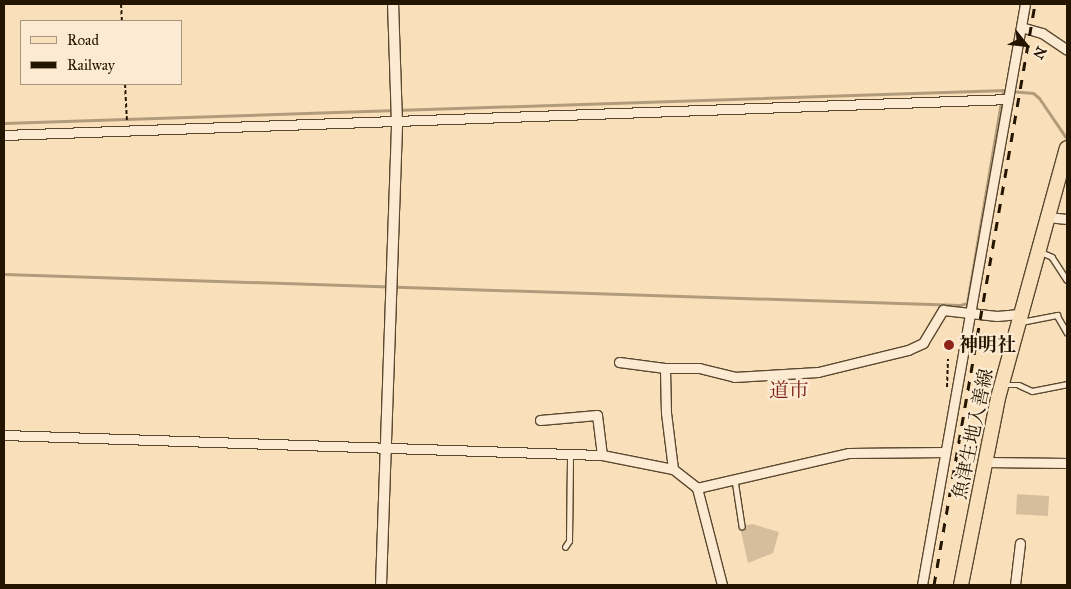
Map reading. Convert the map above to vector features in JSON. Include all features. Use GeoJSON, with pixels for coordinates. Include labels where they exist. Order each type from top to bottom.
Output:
{"type":"FeatureCollection","features":[{"type":"Feature","properties":{"kind":"main road","name":"魚津生地入善線"},"geometry":{"type":"LineString","coordinates":[[961,585],[1002,385],[1018,318],[1066,155]]}},
{"type":"Feature","properties":{"kind":"street"},"geometry":{"type":"LineString","coordinates":[[381,585],[397,123],[393,4]]}},
{"type":"Feature","properties":{"kind":"street"},"geometry":{"type":"LineString","coordinates":[[922,585],[944,452],[958,396],[970,311],[1025,4]]}},
{"type":"Feature","properties":{"kind":"street"},"geometry":{"type":"LineString","coordinates":[[1021,27],[1042,32],[1067,50]]}},
{"type":"Feature","properties":{"kind":"street"},"geometry":{"type":"LineString","coordinates":[[4,135],[397,123],[1008,99]]}},
{"type":"Feature","properties":{"kind":"street"},"geometry":{"type":"LineString","coordinates":[[1047,217],[1067,219]]}},
{"type":"Feature","properties":{"kind":"street"},"geometry":{"type":"LineString","coordinates":[[619,362],[665,368],[699,368],[734,377],[818,372],[908,350],[923,344],[943,310],[970,311],[1018,318]]}},
{"type":"Feature","properties":{"kind":"street"},"geometry":{"type":"LineString","coordinates":[[665,368],[666,413],[673,469]]}},
{"type":"Feature","properties":{"kind":"street"},"geometry":{"type":"LineString","coordinates":[[540,420],[597,415],[602,455]]}},
{"type":"Feature","properties":{"kind":"street"},"geometry":{"type":"LineString","coordinates":[[4,435],[602,455],[673,469],[698,488],[722,585]]}},
{"type":"Feature","properties":{"kind":"street"},"geometry":{"type":"LineString","coordinates":[[698,488],[734,478],[849,453],[944,452]]}},
{"type":"Feature","properties":{"kind":"street"},"geometry":{"type":"LineString","coordinates":[[986,462],[1067,463]]}},
{"type":"Feature","properties":{"kind":"street"},"geometry":{"type":"LineString","coordinates":[[1014,585],[1020,543]]}},
{"type":"Feature","properties":{"kind":"lane"},"geometry":{"type":"LineString","coordinates":[[1037,251],[1052,257],[1067,280]]}},
{"type":"Feature","properties":{"kind":"lane"},"geometry":{"type":"LineString","coordinates":[[1018,318],[1057,316],[1067,332]]}},
{"type":"Feature","properties":{"kind":"lane"},"geometry":{"type":"LineString","coordinates":[[1002,385],[1019,385],[1032,391],[1067,384]]}},
{"type":"Feature","properties":{"kind":"lane"},"geometry":{"type":"LineString","coordinates":[[566,547],[569,541],[570,455]]}},
{"type":"Feature","properties":{"kind":"lane"},"geometry":{"type":"LineString","coordinates":[[734,478],[742,526]]}},
{"type":"Feature","properties":{"kind":"path"},"geometry":{"type":"LineString","coordinates":[[122,4],[122,20]]}},
{"type":"Feature","properties":{"kind":"path"},"geometry":{"type":"LineString","coordinates":[[125,85],[127,131]]}},
{"type":"Feature","properties":{"kind":"shaded area"},"geometry":{"type":"Polygon","coordinates":[[[1017,494],[1049,496],[1048,516],[1016,514],[1017,494]]]}},
{"type":"Feature","properties":{"kind":"shaded area"},"geometry":{"type":"Polygon","coordinates":[[[752,524],[779,532],[773,553],[748,563],[740,527],[752,524]]]}},
{"type":"Feature","properties":{"kind":"waterway"},"geometry":{"type":"LineString","coordinates":[[4,274],[960,305],[967,303],[1003,90]]}},
{"type":"Feature","properties":{"kind":"waterway"},"geometry":{"type":"LineString","coordinates":[[4,123],[1005,90]]}},
{"type":"Feature","properties":{"kind":"waterway"},"geometry":{"type":"LineString","coordinates":[[1011,91],[1033,93],[1039,98],[1067,139]]}},
{"type":"Feature","properties":{"kind":"railway"},"geometry":{"type":"LineString","coordinates":[[934,585],[1035,4]]}},
{"type":"Feature","properties":{"kind":"place","name":"神明社"},"geometry":{"type":"Point","coordinates":[949,345]}},
{"type":"Feature","properties":{"kind":"district","name":"道市"},"geometry":{"type":"Point","coordinates":[789,390]}}]}
